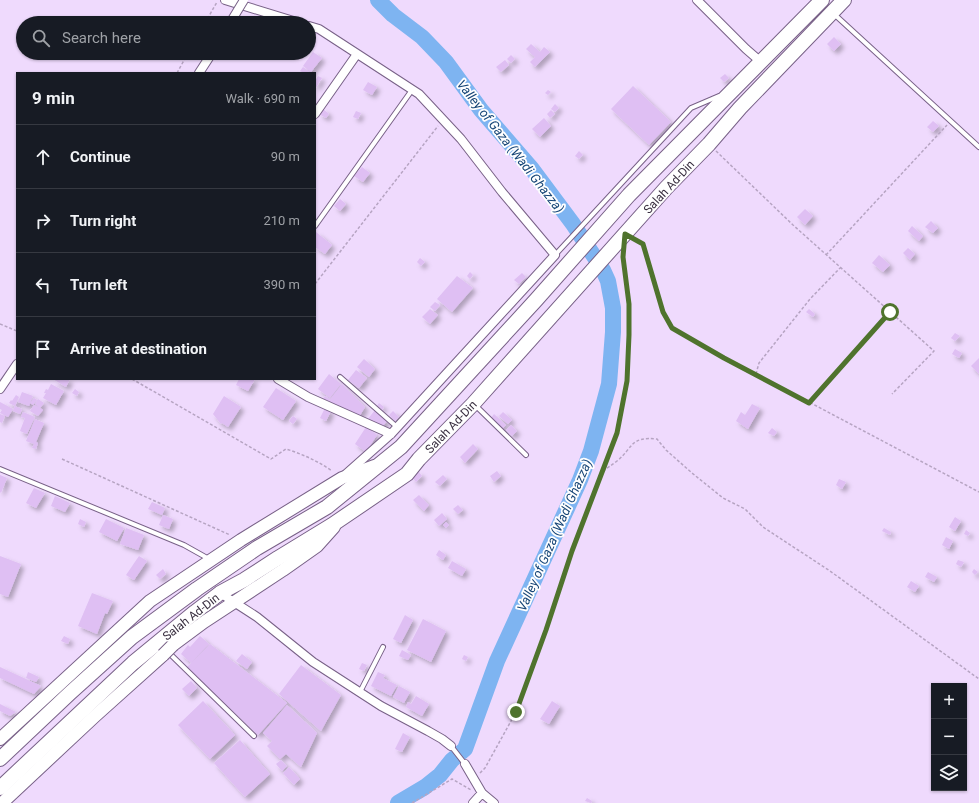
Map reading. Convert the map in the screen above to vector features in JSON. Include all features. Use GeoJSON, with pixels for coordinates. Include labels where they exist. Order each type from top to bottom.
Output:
{"type":"FeatureCollection","features":[{"type":"Feature","properties":{"kind":"highway","name":"Salah Ad-Din"},"geometry":{"type":"LineString","coordinates":[[0,759],[132,637],[196,589],[257,548],[327,508],[401,447],[536,300],[629,195],[822,0]]}},
{"type":"Feature","properties":{"kind":"highway","name":"Salah Ad-Din"},"geometry":{"type":"LineString","coordinates":[[0,788],[133,663],[160,648],[220,593],[244,580],[342,519],[407,474],[473,404],[666,188],[709,144],[740,108],[844,0]]}},
{"type":"Feature","properties":{"kind":"main road"},"geometry":{"type":"LineString","coordinates":[[0,739],[150,602],[241,540],[342,478],[381,464]]}},
{"type":"Feature","properties":{"kind":"main road"},"geometry":{"type":"LineString","coordinates":[[2,803],[95,716],[160,648],[173,645],[204,622],[317,546],[342,519]]}},
{"type":"Feature","properties":{"kind":"street"},"geometry":{"type":"LineString","coordinates":[[225,0],[277,16]]}},
{"type":"Feature","properties":{"kind":"street"},"geometry":{"type":"LineString","coordinates":[[234,16],[244,0]]}},
{"type":"Feature","properties":{"kind":"street"},"geometry":{"type":"LineString","coordinates":[[697,0],[746,50],[761,62]]}},
{"type":"Feature","properties":{"kind":"street"},"geometry":{"type":"LineString","coordinates":[[316,28],[419,94],[461,139],[502,192],[555,255],[397,427],[342,478]]}},
{"type":"Feature","properties":{"kind":"street"},"geometry":{"type":"LineString","coordinates":[[316,113],[357,54]]}},
{"type":"Feature","properties":{"kind":"street"},"geometry":{"type":"LineString","coordinates":[[200,72],[207,60]]}},
{"type":"Feature","properties":{"kind":"street"},"geometry":{"type":"LineString","coordinates":[[0,389],[16,365]]}},
{"type":"Feature","properties":{"kind":"street"},"geometry":{"type":"LineString","coordinates":[[280,380],[308,397],[390,434]]}},
{"type":"Feature","properties":{"kind":"street"},"geometry":{"type":"LineString","coordinates":[[220,593],[257,617],[313,662],[381,706],[435,735],[451,746]]}},
{"type":"Feature","properties":{"kind":"street"},"geometry":{"type":"LineString","coordinates":[[465,764],[482,793],[494,803]]}},
{"type":"Feature","properties":{"kind":"street"},"geometry":{"type":"LineString","coordinates":[[473,803],[482,793]]}},
{"type":"Feature","properties":{"kind":"lane"},"geometry":{"type":"LineString","coordinates":[[832,13],[979,147]]}},
{"type":"Feature","properties":{"kind":"lane"},"geometry":{"type":"LineString","coordinates":[[316,225],[412,90]]}},
{"type":"Feature","properties":{"kind":"lane"},"geometry":{"type":"LineString","coordinates":[[555,255],[691,108],[733,90]]}},
{"type":"Feature","properties":{"kind":"lane"},"geometry":{"type":"LineString","coordinates":[[340,377],[397,427]]}},
{"type":"Feature","properties":{"kind":"lane"},"geometry":{"type":"LineString","coordinates":[[473,404],[526,456]]}},
{"type":"Feature","properties":{"kind":"lane"},"geometry":{"type":"LineString","coordinates":[[0,469],[184,545],[211,560]]}},
{"type":"Feature","properties":{"kind":"lane"},"geometry":{"type":"LineString","coordinates":[[360,692],[383,647]]}},
{"type":"Feature","properties":{"kind":"lane"},"geometry":{"type":"LineString","coordinates":[[160,648],[254,736]]}},
{"type":"Feature","properties":{"kind":"lane"},"geometry":{"type":"LineString","coordinates":[[451,746],[465,764]]}},
{"type":"Feature","properties":{"kind":"path"},"geometry":{"type":"LineString","coordinates":[[209,16],[218,0]]}},
{"type":"Feature","properties":{"kind":"path"},"geometry":{"type":"LineString","coordinates":[[178,72],[184,60]]}},
{"type":"Feature","properties":{"kind":"path"},"geometry":{"type":"LineString","coordinates":[[316,283],[443,120]]}},
{"type":"Feature","properties":{"kind":"path"},"geometry":{"type":"LineString","coordinates":[[826,256],[951,121]]}},
{"type":"Feature","properties":{"kind":"path"},"geometry":{"type":"LineString","coordinates":[[709,144],[826,256],[934,351],[892,394]]}},
{"type":"Feature","properties":{"kind":"path"},"geometry":{"type":"LineString","coordinates":[[475,779],[485,768],[516,712],[546,630],[572,551],[617,433],[627,381],[629,304],[623,257],[625,234],[643,244],[663,312],[672,328],[724,358],[979,492]]}},
{"type":"Feature","properties":{"kind":"path"},"geometry":{"type":"LineString","coordinates":[[756,374],[759,363],[810,299],[840,268]]}},
{"type":"Feature","properties":{"kind":"path"},"geometry":{"type":"LineString","coordinates":[[809,403],[890,312]]}},
{"type":"Feature","properties":{"kind":"path"},"geometry":{"type":"LineString","coordinates":[[0,324],[16,331]]}},
{"type":"Feature","properties":{"kind":"path"},"geometry":{"type":"LineString","coordinates":[[134,380],[271,459],[286,449],[299,453],[325,466],[342,478]]}},
{"type":"Feature","properties":{"kind":"path"},"geometry":{"type":"LineString","coordinates":[[603,470],[618,461],[633,442],[647,438],[656,439],[676,459],[724,498],[745,509],[763,527],[830,571],[979,679]]}},
{"type":"Feature","properties":{"kind":"path"},"geometry":{"type":"LineString","coordinates":[[62,459],[241,540]]}},
{"type":"Feature","properties":{"kind":"path"},"geometry":{"type":"LineString","coordinates":[[412,803],[452,779],[471,790],[482,793]]}},
{"type":"Feature","properties":{"kind":"building"},"geometry":{"type":"Polygon","coordinates":[[[834,37],[841,44],[834,51],[827,44],[834,37]]]}},
{"type":"Feature","properties":{"kind":"building"},"geometry":{"type":"Polygon","coordinates":[[[531,44],[540,52],[544,47],[550,52],[535,67],[530,62],[535,57],[526,49],[531,44]]]}},
{"type":"Feature","properties":{"kind":"building"},"geometry":{"type":"Polygon","coordinates":[[[316,54],[322,58],[311,72],[303,66],[307,60],[316,60],[316,54]]]}},
{"type":"Feature","properties":{"kind":"building"},"geometry":{"type":"Polygon","coordinates":[[[511,55],[515,59],[511,63],[507,59],[511,55]]]}},
{"type":"Feature","properties":{"kind":"building"},"geometry":{"type":"Polygon","coordinates":[[[505,60],[509,65],[501,72],[496,67],[505,60]]]}},
{"type":"Feature","properties":{"kind":"building"},"geometry":{"type":"Polygon","coordinates":[[[303,67],[310,72],[302,72],[300,71],[303,67]]]}},
{"type":"Feature","properties":{"kind":"building"},"geometry":{"type":"Polygon","coordinates":[[[725,74],[729,78],[724,82],[720,78],[725,74]]]}},
{"type":"Feature","properties":{"kind":"building"},"geometry":{"type":"Polygon","coordinates":[[[318,76],[322,78],[316,87],[316,79],[318,76]]]}},
{"type":"Feature","properties":{"kind":"building"},"geometry":{"type":"Polygon","coordinates":[[[368,82],[377,87],[372,95],[363,90],[368,82]]]}},
{"type":"Feature","properties":{"kind":"building"},"geometry":{"type":"Polygon","coordinates":[[[633,86],[671,122],[649,145],[611,109],[633,86]]]}},
{"type":"Feature","properties":{"kind":"building"},"geometry":{"type":"Polygon","coordinates":[[[548,90],[551,92],[548,95],[545,93],[548,90]]]}},
{"type":"Feature","properties":{"kind":"building"},"geometry":{"type":"Polygon","coordinates":[[[555,104],[559,108],[555,112],[551,109],[555,104]]]}},
{"type":"Feature","properties":{"kind":"building"},"geometry":{"type":"Polygon","coordinates":[[[323,109],[329,114],[326,118],[319,114],[323,109]]]}},
{"type":"Feature","properties":{"kind":"building"},"geometry":{"type":"Polygon","coordinates":[[[551,110],[555,114],[550,118],[547,114],[551,110]]]}},
{"type":"Feature","properties":{"kind":"building"},"geometry":{"type":"Polygon","coordinates":[[[356,111],[361,113],[358,119],[353,117],[356,111]]]}},
{"type":"Feature","properties":{"kind":"building"},"geometry":{"type":"Polygon","coordinates":[[[544,118],[551,126],[540,137],[532,129],[544,118]]]}},
{"type":"Feature","properties":{"kind":"building"},"geometry":{"type":"Polygon","coordinates":[[[933,121],[939,126],[933,132],[927,127],[933,121]]]}},
{"type":"Feature","properties":{"kind":"building"},"geometry":{"type":"Polygon","coordinates":[[[579,151],[583,155],[579,159],[575,156],[579,151]]]}},
{"type":"Feature","properties":{"kind":"building"},"geometry":{"type":"Polygon","coordinates":[[[362,167],[370,173],[363,182],[354,176],[362,167]]]}},
{"type":"Feature","properties":{"kind":"building"},"geometry":{"type":"Polygon","coordinates":[[[340,199],[346,204],[340,211],[334,206],[340,199]]]}},
{"type":"Feature","properties":{"kind":"building"},"geometry":{"type":"Polygon","coordinates":[[[805,209],[813,216],[805,225],[797,217],[805,209]]]}},
{"type":"Feature","properties":{"kind":"building"},"geometry":{"type":"Polygon","coordinates":[[[931,221],[938,228],[933,233],[925,227],[931,221]]]}},
{"type":"Feature","properties":{"kind":"building"},"geometry":{"type":"Polygon","coordinates":[[[912,226],[923,236],[919,241],[908,231],[912,226]]]}},
{"type":"Feature","properties":{"kind":"building"},"geometry":{"type":"Polygon","coordinates":[[[316,232],[332,245],[325,254],[316,248],[316,232]]]}},
{"type":"Feature","properties":{"kind":"building"},"geometry":{"type":"Polygon","coordinates":[[[908,248],[915,254],[910,260],[903,253],[908,248]]]}},
{"type":"Feature","properties":{"kind":"building"},"geometry":{"type":"Polygon","coordinates":[[[879,255],[890,265],[883,272],[872,263],[879,255]]]}},
{"type":"Feature","properties":{"kind":"building"},"geometry":{"type":"Polygon","coordinates":[[[420,258],[425,262],[421,266],[417,262],[420,258]]]}},
{"type":"Feature","properties":{"kind":"building"},"geometry":{"type":"Polygon","coordinates":[[[470,272],[473,275],[470,279],[467,276],[470,272]]]}},
{"type":"Feature","properties":{"kind":"building"},"geometry":{"type":"Polygon","coordinates":[[[522,273],[526,277],[519,284],[514,280],[522,273]]]}},
{"type":"Feature","properties":{"kind":"building"},"geometry":{"type":"Polygon","coordinates":[[[457,276],[473,288],[452,312],[437,299],[457,276]]]}},
{"type":"Feature","properties":{"kind":"building"},"geometry":{"type":"Polygon","coordinates":[[[435,302],[440,305],[435,311],[430,307],[435,302]]]}},
{"type":"Feature","properties":{"kind":"building"},"geometry":{"type":"Polygon","coordinates":[[[430,309],[438,315],[430,324],[422,317],[430,309]]]}},
{"type":"Feature","properties":{"kind":"building"},"geometry":{"type":"Polygon","coordinates":[[[809,309],[815,314],[813,317],[806,312],[809,309]]]}},
{"type":"Feature","properties":{"kind":"building"},"geometry":{"type":"Polygon","coordinates":[[[955,333],[960,336],[955,341],[951,338],[955,333]]]}},
{"type":"Feature","properties":{"kind":"building"},"geometry":{"type":"Polygon","coordinates":[[[955,349],[962,353],[959,358],[952,354],[955,349]]]}},
{"type":"Feature","properties":{"kind":"building"},"geometry":{"type":"Polygon","coordinates":[[[979,358],[979,374],[971,366],[979,358]]]}},
{"type":"Feature","properties":{"kind":"building"},"geometry":{"type":"Polygon","coordinates":[[[364,359],[375,369],[369,377],[357,367],[364,359]]]}},
{"type":"Feature","properties":{"kind":"building"},"geometry":{"type":"Polygon","coordinates":[[[356,370],[367,378],[359,388],[348,380],[356,370]]]}},
{"type":"Feature","properties":{"kind":"building"},"geometry":{"type":"Polygon","coordinates":[[[329,374],[341,384],[330,398],[318,389],[329,374]]]}},
{"type":"Feature","properties":{"kind":"building"},"geometry":{"type":"Polygon","coordinates":[[[55,380],[70,380],[66,387],[55,380]]]}},
{"type":"Feature","properties":{"kind":"building"},"geometry":{"type":"Polygon","coordinates":[[[238,380],[254,380],[248,391],[236,385],[238,380]]]}},
{"type":"Feature","properties":{"kind":"building"},"geometry":{"type":"Polygon","coordinates":[[[51,384],[64,391],[56,405],[43,398],[46,393],[44,393],[46,389],[48,390],[51,384]]]}},
{"type":"Feature","properties":{"kind":"building"},"geometry":{"type":"Polygon","coordinates":[[[342,384],[365,407],[359,417],[327,403],[342,384]]]}},
{"type":"Feature","properties":{"kind":"building"},"geometry":{"type":"Polygon","coordinates":[[[276,388],[296,401],[283,420],[263,407],[276,388]]]}},
{"type":"Feature","properties":{"kind":"building"},"geometry":{"type":"Polygon","coordinates":[[[75,389],[79,392],[77,396],[72,393],[75,389]]]}},
{"type":"Feature","properties":{"kind":"building"},"geometry":{"type":"Polygon","coordinates":[[[22,392],[33,396],[29,406],[18,402],[22,392]]]}},
{"type":"Feature","properties":{"kind":"building"},"geometry":{"type":"Polygon","coordinates":[[[16,395],[19,397],[15,406],[9,403],[16,395]]]}},
{"type":"Feature","properties":{"kind":"building"},"geometry":{"type":"Polygon","coordinates":[[[224,396],[241,407],[228,427],[222,423],[221,424],[213,414],[224,396]]]}},
{"type":"Feature","properties":{"kind":"building"},"geometry":{"type":"Polygon","coordinates":[[[325,396],[330,399],[326,403],[322,400],[325,396]]]}},
{"type":"Feature","properties":{"kind":"building"},"geometry":{"type":"Polygon","coordinates":[[[34,398],[37,400],[33,405],[30,403],[34,398]]]}},
{"type":"Feature","properties":{"kind":"building"},"geometry":{"type":"Polygon","coordinates":[[[38,399],[44,403],[40,408],[43,410],[38,416],[30,411],[34,405],[39,407],[35,404],[38,399]]]}},
{"type":"Feature","properties":{"kind":"building"},"geometry":{"type":"Polygon","coordinates":[[[0,402],[13,409],[8,417],[0,413],[2,410],[0,409],[0,402]]]}},
{"type":"Feature","properties":{"kind":"building"},"geometry":{"type":"Polygon","coordinates":[[[379,403],[384,407],[382,410],[377,406],[379,403]]]}},
{"type":"Feature","properties":{"kind":"building"},"geometry":{"type":"Polygon","coordinates":[[[752,404],[760,408],[748,429],[736,421],[741,412],[745,415],[752,404]]]}},
{"type":"Feature","properties":{"kind":"building"},"geometry":{"type":"Polygon","coordinates":[[[15,406],[22,409],[20,414],[13,411],[15,406]]]}},
{"type":"Feature","properties":{"kind":"building"},"geometry":{"type":"Polygon","coordinates":[[[325,408],[331,411],[326,421],[320,418],[325,408]]]}},
{"type":"Feature","properties":{"kind":"building"},"geometry":{"type":"Polygon","coordinates":[[[375,410],[387,421],[382,427],[367,420],[375,410]]]}},
{"type":"Feature","properties":{"kind":"building"},"geometry":{"type":"Polygon","coordinates":[[[393,411],[399,417],[395,421],[389,415],[393,411]]]}},
{"type":"Feature","properties":{"kind":"building"},"geometry":{"type":"Polygon","coordinates":[[[23,412],[35,417],[27,434],[20,431],[25,418],[21,417],[23,412]]]}},
{"type":"Feature","properties":{"kind":"building"},"geometry":{"type":"Polygon","coordinates":[[[503,412],[512,420],[508,424],[499,416],[503,412]]]}},
{"type":"Feature","properties":{"kind":"building"},"geometry":{"type":"Polygon","coordinates":[[[0,414],[5,416],[2,423],[0,422],[0,414]]]}},
{"type":"Feature","properties":{"kind":"building"},"geometry":{"type":"Polygon","coordinates":[[[494,414],[506,425],[502,429],[491,418],[494,414]]]}},
{"type":"Feature","properties":{"kind":"building"},"geometry":{"type":"Polygon","coordinates":[[[293,416],[297,419],[293,424],[289,421],[293,416]]]}},
{"type":"Feature","properties":{"kind":"building"},"geometry":{"type":"Polygon","coordinates":[[[35,419],[44,423],[36,442],[38,443],[36,449],[32,448],[34,444],[26,441],[35,419]]]}},
{"type":"Feature","properties":{"kind":"building"},"geometry":{"type":"Polygon","coordinates":[[[511,425],[517,431],[512,436],[506,430],[511,425]]]}},
{"type":"Feature","properties":{"kind":"building"},"geometry":{"type":"Polygon","coordinates":[[[366,427],[377,435],[366,452],[355,444],[366,427]]]}},
{"type":"Feature","properties":{"kind":"building"},"geometry":{"type":"Polygon","coordinates":[[[772,428],[777,432],[774,436],[768,433],[772,428]]]}},
{"type":"Feature","properties":{"kind":"building"},"geometry":{"type":"Polygon","coordinates":[[[473,444],[478,449],[465,463],[460,457],[473,444]]]}},
{"type":"Feature","properties":{"kind":"building"},"geometry":{"type":"Polygon","coordinates":[[[497,471],[501,476],[494,482],[490,476],[497,471]]]}},
{"type":"Feature","properties":{"kind":"building"},"geometry":{"type":"Polygon","coordinates":[[[419,472],[422,476],[416,482],[412,477],[419,472]]]}},
{"type":"Feature","properties":{"kind":"building"},"geometry":{"type":"Polygon","coordinates":[[[0,475],[7,478],[1,493],[0,492],[0,475]]]}},
{"type":"Feature","properties":{"kind":"building"},"geometry":{"type":"Polygon","coordinates":[[[443,475],[447,479],[440,486],[435,482],[443,475]]]}},
{"type":"Feature","properties":{"kind":"building"},"geometry":{"type":"Polygon","coordinates":[[[839,479],[846,482],[842,489],[836,485],[839,479]]]}},
{"type":"Feature","properties":{"kind":"building"},"geometry":{"type":"Polygon","coordinates":[[[34,488],[45,493],[36,508],[26,503],[34,488]]]}},
{"type":"Feature","properties":{"kind":"building"},"geometry":{"type":"Polygon","coordinates":[[[419,495],[429,505],[424,511],[413,500],[419,495]]]}},
{"type":"Feature","properties":{"kind":"building"},"geometry":{"type":"Polygon","coordinates":[[[55,496],[70,503],[65,512],[51,506],[55,496]]]}},
{"type":"Feature","properties":{"kind":"building"},"geometry":{"type":"Polygon","coordinates":[[[152,502],[165,508],[162,515],[148,509],[152,502]]]}},
{"type":"Feature","properties":{"kind":"building"},"geometry":{"type":"Polygon","coordinates":[[[458,505],[463,510],[458,514],[453,509],[458,505]]]}},
{"type":"Feature","properties":{"kind":"building"},"geometry":{"type":"Polygon","coordinates":[[[442,513],[447,519],[439,526],[434,520],[442,513]]]}},
{"type":"Feature","properties":{"kind":"building"},"geometry":{"type":"Polygon","coordinates":[[[163,515],[173,519],[169,529],[159,525],[163,515]]]}},
{"type":"Feature","properties":{"kind":"building"},"geometry":{"type":"Polygon","coordinates":[[[955,517],[961,521],[955,531],[949,527],[955,517]]]}},
{"type":"Feature","properties":{"kind":"building"},"geometry":{"type":"Polygon","coordinates":[[[80,519],[86,522],[84,527],[78,524],[80,519]]]}},
{"type":"Feature","properties":{"kind":"building"},"geometry":{"type":"Polygon","coordinates":[[[106,519],[124,528],[117,541],[99,532],[106,519]]]}},
{"type":"Feature","properties":{"kind":"building"},"geometry":{"type":"Polygon","coordinates":[[[446,522],[449,525],[446,528],[443,525],[446,522]]]}},
{"type":"Feature","properties":{"kind":"building"},"geometry":{"type":"Polygon","coordinates":[[[126,528],[144,535],[138,550],[120,544],[126,528]]]}},
{"type":"Feature","properties":{"kind":"building"},"geometry":{"type":"Polygon","coordinates":[[[884,528],[891,532],[890,535],[882,531],[884,528]]]}},
{"type":"Feature","properties":{"kind":"building"},"geometry":{"type":"Polygon","coordinates":[[[966,530],[970,533],[968,536],[964,534],[966,530]]]}},
{"type":"Feature","properties":{"kind":"building"},"geometry":{"type":"Polygon","coordinates":[[[946,537],[953,541],[949,549],[942,545],[946,537]]]}},
{"type":"Feature","properties":{"kind":"building"},"geometry":{"type":"Polygon","coordinates":[[[439,550],[446,555],[443,560],[436,555],[439,550]]]}},
{"type":"Feature","properties":{"kind":"building"},"geometry":{"type":"Polygon","coordinates":[[[0,556],[21,564],[8,597],[0,594],[0,556]]]}},
{"type":"Feature","properties":{"kind":"building"},"geometry":{"type":"Polygon","coordinates":[[[139,556],[147,561],[134,580],[126,575],[139,556]]]}},
{"type":"Feature","properties":{"kind":"building"},"geometry":{"type":"Polygon","coordinates":[[[958,560],[964,562],[961,567],[956,564],[958,560]]]}},
{"type":"Feature","properties":{"kind":"building"},"geometry":{"type":"Polygon","coordinates":[[[452,561],[466,569],[462,576],[448,568],[452,561]]]}},
{"type":"Feature","properties":{"kind":"building"},"geometry":{"type":"Polygon","coordinates":[[[163,569],[166,574],[160,579],[156,575],[163,569]]]}},
{"type":"Feature","properties":{"kind":"building"},"geometry":{"type":"Polygon","coordinates":[[[974,569],[978,572],[975,575],[972,572],[974,569]]]}},
{"type":"Feature","properties":{"kind":"building"},"geometry":{"type":"Polygon","coordinates":[[[928,572],[937,577],[934,582],[925,577],[928,572]]]}},
{"type":"Feature","properties":{"kind":"building"},"geometry":{"type":"Polygon","coordinates":[[[911,581],[919,586],[915,592],[907,587],[911,581]]]}},
{"type":"Feature","properties":{"kind":"building"},"geometry":{"type":"Polygon","coordinates":[[[92,593],[113,601],[107,614],[105,613],[97,634],[78,626],[92,593]]]}},
{"type":"Feature","properties":{"kind":"building"},"geometry":{"type":"Polygon","coordinates":[[[405,615],[413,620],[401,643],[393,639],[405,615]]]}},
{"type":"Feature","properties":{"kind":"building"},"geometry":{"type":"Polygon","coordinates":[[[423,619],[446,631],[431,662],[407,650],[423,619]]]}},
{"type":"Feature","properties":{"kind":"building"},"geometry":{"type":"Polygon","coordinates":[[[64,636],[70,639],[68,644],[61,641],[64,636]]]}},
{"type":"Feature","properties":{"kind":"building"},"geometry":{"type":"Polygon","coordinates":[[[200,636],[209,644],[191,663],[181,654],[188,645],[190,647],[200,636]]]}},
{"type":"Feature","properties":{"kind":"building"},"geometry":{"type":"Polygon","coordinates":[[[210,644],[287,703],[258,735],[187,667],[210,644]]]}},
{"type":"Feature","properties":{"kind":"building"},"geometry":{"type":"Polygon","coordinates":[[[402,650],[411,655],[408,660],[399,656],[402,650]]]}},
{"type":"Feature","properties":{"kind":"building"},"geometry":{"type":"Polygon","coordinates":[[[242,654],[252,662],[247,669],[236,661],[242,654]]]}},
{"type":"Feature","properties":{"kind":"building"},"geometry":{"type":"Polygon","coordinates":[[[464,655],[468,657],[466,661],[462,659],[464,655]]]}},
{"type":"Feature","properties":{"kind":"building"},"geometry":{"type":"Polygon","coordinates":[[[362,663],[367,665],[364,671],[359,669],[362,663]]]}},
{"type":"Feature","properties":{"kind":"building"},"geometry":{"type":"Polygon","coordinates":[[[301,665],[341,695],[321,731],[279,694],[301,665]]]}},
{"type":"Feature","properties":{"kind":"building"},"geometry":{"type":"Polygon","coordinates":[[[0,667],[41,686],[34,694],[0,678],[0,667]]]}},
{"type":"Feature","properties":{"kind":"building"},"geometry":{"type":"Polygon","coordinates":[[[28,672],[39,677],[36,682],[26,678],[28,672]]]}},
{"type":"Feature","properties":{"kind":"building"},"geometry":{"type":"Polygon","coordinates":[[[378,672],[385,675],[383,678],[397,685],[391,696],[371,686],[378,672]]]}},
{"type":"Feature","properties":{"kind":"building"},"geometry":{"type":"Polygon","coordinates":[[[191,681],[197,688],[189,696],[182,689],[191,681]]]}},
{"type":"Feature","properties":{"kind":"building"},"geometry":{"type":"Polygon","coordinates":[[[399,686],[410,692],[404,703],[393,697],[399,686]]]}},
{"type":"Feature","properties":{"kind":"building"},"geometry":{"type":"Polygon","coordinates":[[[416,696],[429,704],[422,716],[406,707],[408,702],[411,704],[416,696]]]}},
{"type":"Feature","properties":{"kind":"building"},"geometry":{"type":"Polygon","coordinates":[[[203,701],[235,735],[210,759],[178,725],[203,701]]]}},
{"type":"Feature","properties":{"kind":"building"},"geometry":{"type":"Polygon","coordinates":[[[552,701],[560,706],[549,724],[540,719],[552,701]]]}},
{"type":"Feature","properties":{"kind":"building"},"geometry":{"type":"Polygon","coordinates":[[[0,704],[16,712],[10,716],[0,711],[0,704]]]}},
{"type":"Feature","properties":{"kind":"building"},"geometry":{"type":"Polygon","coordinates":[[[287,705],[317,733],[301,767],[286,754],[280,759],[267,746],[272,741],[263,733],[287,705]]]}},
{"type":"Feature","properties":{"kind":"building"},"geometry":{"type":"Polygon","coordinates":[[[403,733],[410,737],[402,752],[395,749],[403,733]]]}},
{"type":"Feature","properties":{"kind":"building"},"geometry":{"type":"Polygon","coordinates":[[[240,740],[270,774],[245,797],[214,763],[240,740]]]}},
{"type":"Feature","properties":{"kind":"building"},"geometry":{"type":"Polygon","coordinates":[[[281,760],[287,766],[282,771],[276,764],[281,760]]]}},
{"type":"Feature","properties":{"kind":"building"},"geometry":{"type":"Polygon","coordinates":[[[289,767],[300,779],[294,785],[283,773],[289,767]]]}},
{"type":"Feature","properties":{"kind":"building"},"geometry":{"type":"Polygon","coordinates":[[[587,798],[592,801],[591,803],[585,801],[587,798]]]}},
{"type":"Feature","properties":{"kind":"waterway","name":"Valley of Gaza (Wadi Ghazza)"},"geometry":{"type":"LineString","coordinates":[[378,0],[393,15],[422,37],[446,62],[481,110],[532,169],[573,224],[603,270],[608,281],[613,308],[613,332],[609,384],[591,451],[580,480],[497,661],[465,749],[452,760],[440,775],[425,787],[398,803]]}},
{"type":"Feature","properties":{"kind":"route"},"geometry":{"type":"LineString","coordinates":[[516,712],[546,630],[572,551],[617,433],[627,381],[629,335],[629,304],[623,257],[625,234],[643,244],[663,312],[672,328],[724,358],[809,403],[890,312]]}}]}
